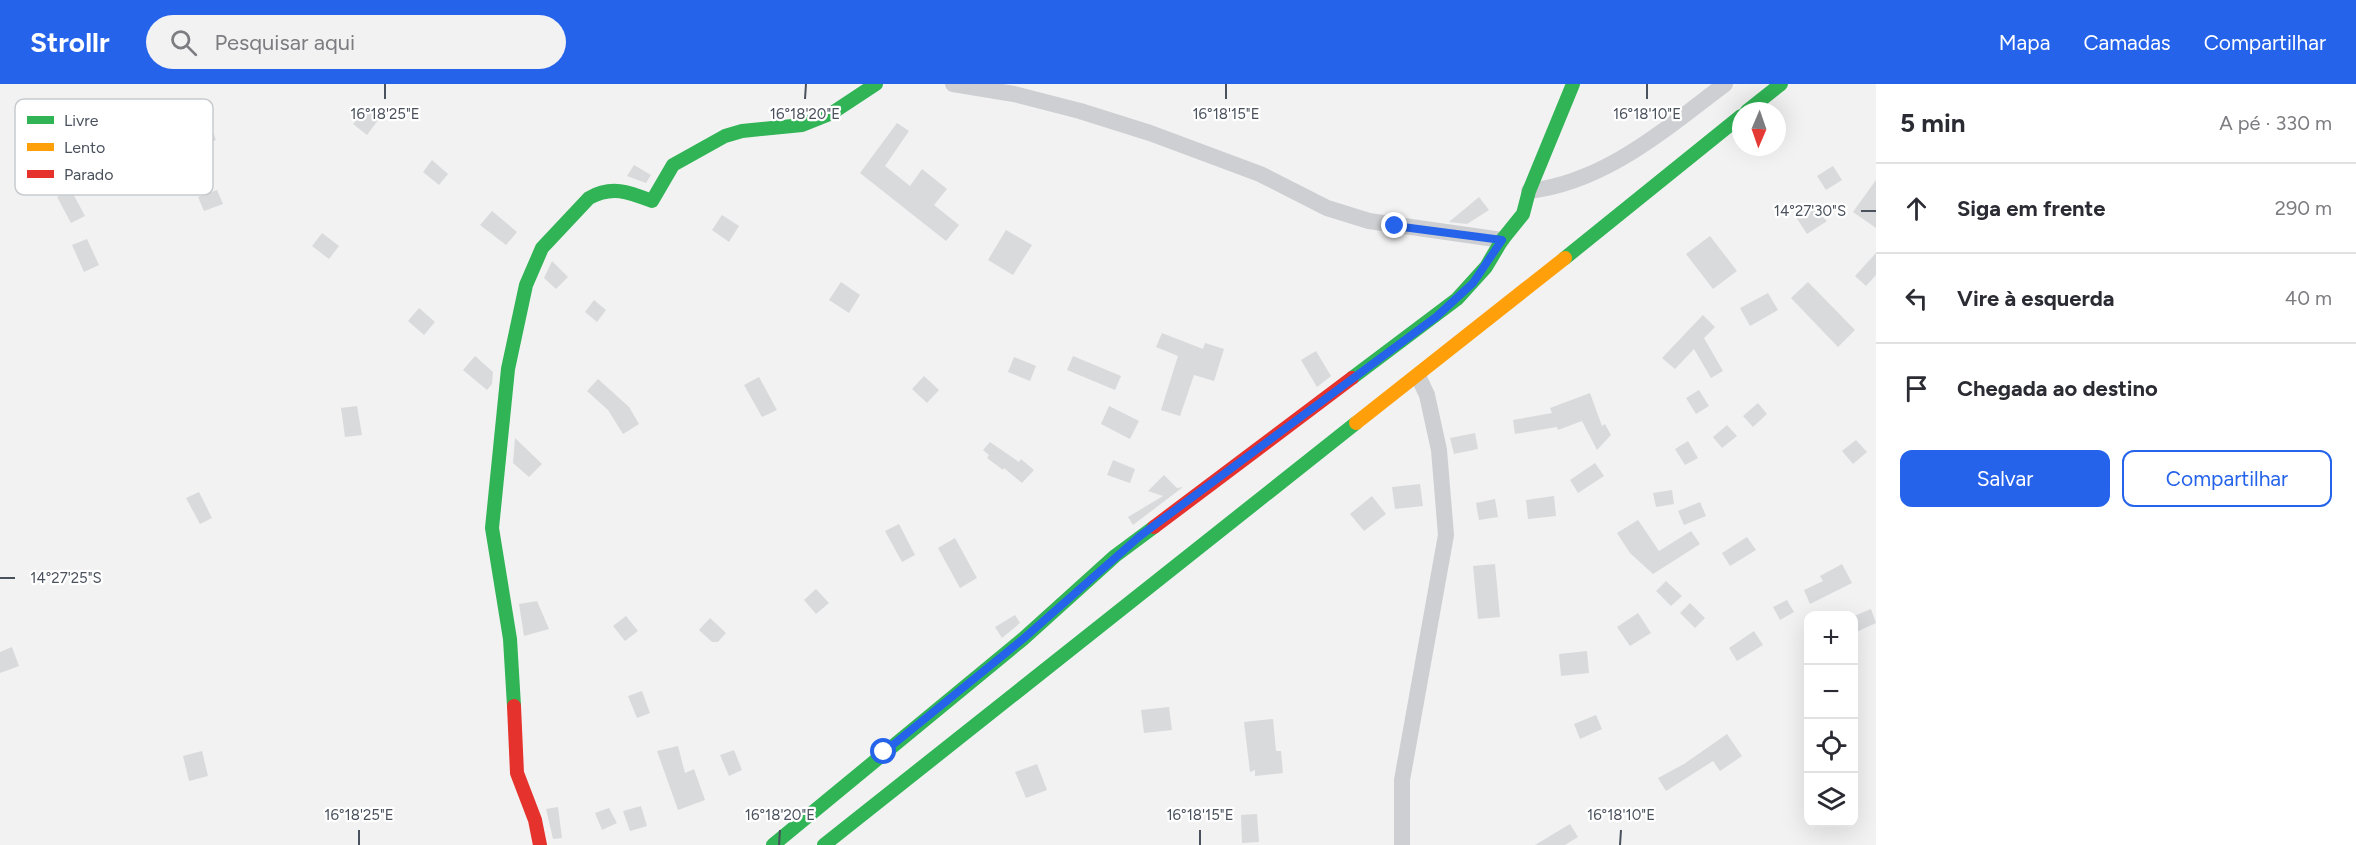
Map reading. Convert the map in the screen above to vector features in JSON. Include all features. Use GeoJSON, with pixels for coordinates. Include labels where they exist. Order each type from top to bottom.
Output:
{"type":"FeatureCollection","features":[{"type":"Feature","properties":{"kind":"street"},"geometry":{"type":"LineString","coordinates":[[540,845],[535,820],[517,772],[513,725],[515,688],[510,639],[492,528],[508,369],[526,285],[535,260],[561,227],[589,198],[598,193],[622,189],[652,201],[673,165],[725,136],[742,131],[809,122],[832,112],[876,84]]}},
{"type":"Feature","properties":{"kind":"street"},"geometry":{"type":"LineString","coordinates":[[953,84],[1014,94],[1080,111],[1150,133],[1260,174],[1343,213],[1395,226],[1502,240]]}},
{"type":"Feature","properties":{"kind":"street"},"geometry":{"type":"LineString","coordinates":[[773,845],[1023,639],[1123,549],[1436,317],[1473,283],[1523,214],[1529,191],[1555,134],[1573,84]]}},
{"type":"Feature","properties":{"kind":"street"},"geometry":{"type":"LineString","coordinates":[[1529,191],[1575,182],[1616,163],[1725,84]]}},
{"type":"Feature","properties":{"kind":"street"},"geometry":{"type":"LineString","coordinates":[[1758,102],[1781,84]]}},
{"type":"Feature","properties":{"kind":"street"},"geometry":{"type":"LineString","coordinates":[[824,845],[1323,448],[1418,376],[1732,123]]}},
{"type":"Feature","properties":{"kind":"street"},"geometry":{"type":"LineString","coordinates":[[1402,845],[1402,780],[1446,535],[1439,450],[1428,395],[1418,376]]}},
{"type":"Feature","properties":{"kind":"building"},"geometry":{"type":"Polygon","coordinates":[[[366,108],[379,119],[367,135],[353,124],[366,108]]]}},
{"type":"Feature","properties":{"kind":"building"},"geometry":{"type":"Polygon","coordinates":[[[897,123],[909,131],[885,166],[910,186],[922,169],[947,189],[934,205],[959,225],[946,241],[860,173],[897,123]]]}},
{"type":"Feature","properties":{"kind":"building"},"geometry":{"type":"Polygon","coordinates":[[[432,160],[448,174],[439,185],[423,172],[432,160]]]}},
{"type":"Feature","properties":{"kind":"building"},"geometry":{"type":"Polygon","coordinates":[[[634,165],[651,175],[646,183],[627,176],[634,165]]]}},
{"type":"Feature","properties":{"kind":"building"},"geometry":{"type":"Polygon","coordinates":[[[1833,166],[1842,180],[1826,190],[1817,176],[1833,166]]]}},
{"type":"Feature","properties":{"kind":"building"},"geometry":{"type":"Polygon","coordinates":[[[1876,180],[1876,228],[1853,212],[1876,180]]]}},
{"type":"Feature","properties":{"kind":"building"},"geometry":{"type":"Polygon","coordinates":[[[217,190],[223,204],[204,211],[198,197],[213,195],[213,191],[217,190]]]}},
{"type":"Feature","properties":{"kind":"building"},"geometry":{"type":"Polygon","coordinates":[[[74,195],[85,216],[71,223],[57,197],[74,195]]]}},
{"type":"Feature","properties":{"kind":"building"},"geometry":{"type":"Polygon","coordinates":[[[1479,197],[1489,210],[1467,224],[1449,222],[1479,197]]]}},
{"type":"Feature","properties":{"kind":"building"},"geometry":{"type":"Polygon","coordinates":[[[1808,204],[1827,221],[1807,234],[1794,214],[1808,204]]]}},
{"type":"Feature","properties":{"kind":"building"},"geometry":{"type":"Polygon","coordinates":[[[492,211],[517,232],[506,245],[480,225],[492,211]]]}},
{"type":"Feature","properties":{"kind":"building"},"geometry":{"type":"Polygon","coordinates":[[[722,215],[739,226],[729,242],[712,230],[722,215]]]}},
{"type":"Feature","properties":{"kind":"building"},"geometry":{"type":"Polygon","coordinates":[[[1006,230],[1032,245],[1013,275],[988,260],[1006,230]]]}},
{"type":"Feature","properties":{"kind":"building"},"geometry":{"type":"Polygon","coordinates":[[[322,233],[339,246],[329,259],[312,246],[322,233]]]}},
{"type":"Feature","properties":{"kind":"building"},"geometry":{"type":"Polygon","coordinates":[[[1710,236],[1737,271],[1713,289],[1686,254],[1710,236]]]}},
{"type":"Feature","properties":{"kind":"building"},"geometry":{"type":"Polygon","coordinates":[[[87,239],[99,265],[84,272],[72,245],[87,239]]]}},
{"type":"Feature","properties":{"kind":"building"},"geometry":{"type":"Polygon","coordinates":[[[1876,253],[1876,275],[1866,286],[1855,276],[1876,253]]]}},
{"type":"Feature","properties":{"kind":"building"},"geometry":{"type":"Polygon","coordinates":[[[552,261],[568,277],[556,289],[544,278],[552,261]]]}},
{"type":"Feature","properties":{"kind":"building"},"geometry":{"type":"Polygon","coordinates":[[[841,282],[860,295],[849,313],[829,300],[841,282]]]}},
{"type":"Feature","properties":{"kind":"building"},"geometry":{"type":"Polygon","coordinates":[[[1808,282],[1855,330],[1838,347],[1791,298],[1808,282]]]}},
{"type":"Feature","properties":{"kind":"building"},"geometry":{"type":"Polygon","coordinates":[[[1768,293],[1778,310],[1750,326],[1740,308],[1768,293]]]}},
{"type":"Feature","properties":{"kind":"building"},"geometry":{"type":"Polygon","coordinates":[[[594,300],[606,310],[597,322],[585,312],[594,300]]]}},
{"type":"Feature","properties":{"kind":"building"},"geometry":{"type":"Polygon","coordinates":[[[419,308],[435,322],[424,335],[408,321],[419,308]]]}},
{"type":"Feature","properties":{"kind":"building"},"geometry":{"type":"Polygon","coordinates":[[[1703,315],[1715,327],[1704,338],[1723,371],[1711,378],[1694,349],[1675,369],[1662,358],[1703,315]]]}},
{"type":"Feature","properties":{"kind":"building"},"geometry":{"type":"Polygon","coordinates":[[[1162,333],[1203,349],[1205,343],[1224,349],[1214,381],[1194,375],[1180,416],[1161,410],[1178,356],[1156,347],[1162,333]]]}},
{"type":"Feature","properties":{"kind":"building"},"geometry":{"type":"Polygon","coordinates":[[[1316,351],[1331,376],[1317,387],[1301,360],[1316,351]]]}},
{"type":"Feature","properties":{"kind":"building"},"geometry":{"type":"Polygon","coordinates":[[[475,356],[493,372],[492,384],[487,390],[463,370],[475,356]]]}},
{"type":"Feature","properties":{"kind":"building"},"geometry":{"type":"Polygon","coordinates":[[[1073,356],[1121,376],[1115,390],[1067,370],[1073,356]]]}},
{"type":"Feature","properties":{"kind":"building"},"geometry":{"type":"Polygon","coordinates":[[[1014,357],[1036,366],[1030,381],[1008,372],[1014,357]]]}},
{"type":"Feature","properties":{"kind":"building"},"geometry":{"type":"Polygon","coordinates":[[[924,376],[939,390],[927,403],[912,389],[924,376]]]}},
{"type":"Feature","properties":{"kind":"building"},"geometry":{"type":"Polygon","coordinates":[[[759,377],[777,410],[762,417],[744,385],[759,377]]]}},
{"type":"Feature","properties":{"kind":"building"},"geometry":{"type":"Polygon","coordinates":[[[598,379],[629,407],[639,424],[623,434],[608,410],[587,391],[598,379]]]}},
{"type":"Feature","properties":{"kind":"building"},"geometry":{"type":"Polygon","coordinates":[[[1699,390],[1709,406],[1696,414],[1686,398],[1699,390]]]}},
{"type":"Feature","properties":{"kind":"building"},"geometry":{"type":"Polygon","coordinates":[[[1590,393],[1602,426],[1605,424],[1611,435],[1597,450],[1582,421],[1558,430],[1557,427],[1515,434],[1513,420],[1552,413],[1550,408],[1590,393]]]}},
{"type":"Feature","properties":{"kind":"building"},"geometry":{"type":"Polygon","coordinates":[[[1758,403],[1767,414],[1753,427],[1743,416],[1758,403]]]}},
{"type":"Feature","properties":{"kind":"building"},"geometry":{"type":"Polygon","coordinates":[[[357,406],[362,435],[345,437],[341,408],[357,406]]]}},
{"type":"Feature","properties":{"kind":"building"},"geometry":{"type":"Polygon","coordinates":[[[1109,406],[1139,421],[1130,439],[1101,424],[1109,406]]]}},
{"type":"Feature","properties":{"kind":"building"},"geometry":{"type":"Polygon","coordinates":[[[1727,425],[1737,436],[1722,448],[1713,437],[1727,425]]]}},
{"type":"Feature","properties":{"kind":"building"},"geometry":{"type":"Polygon","coordinates":[[[1475,433],[1478,449],[1454,454],[1450,438],[1475,433]]]}},
{"type":"Feature","properties":{"kind":"building"},"geometry":{"type":"Polygon","coordinates":[[[515,438],[542,464],[529,477],[513,463],[515,438]]]}},
{"type":"Feature","properties":{"kind":"building"},"geometry":{"type":"Polygon","coordinates":[[[1856,440],[1867,452],[1853,464],[1842,451],[1856,440]]]}},
{"type":"Feature","properties":{"kind":"building"},"geometry":{"type":"Polygon","coordinates":[[[1688,441],[1698,458],[1685,465],[1675,449],[1688,441]]]}},
{"type":"Feature","properties":{"kind":"building"},"geometry":{"type":"Polygon","coordinates":[[[990,442],[1019,462],[1021,459],[1034,470],[1022,483],[987,458],[989,455],[983,450],[990,442]]]}},
{"type":"Feature","properties":{"kind":"building"},"geometry":{"type":"Polygon","coordinates":[[[1113,460],[1135,469],[1130,483],[1107,475],[1113,460]]]}},
{"type":"Feature","properties":{"kind":"building"},"geometry":{"type":"Polygon","coordinates":[[[1595,463],[1604,476],[1578,493],[1570,480],[1595,463]]]}},
{"type":"Feature","properties":{"kind":"building"},"geometry":{"type":"Polygon","coordinates":[[[1164,475],[1177,488],[1183,487],[1133,525],[1128,517],[1163,496],[1148,491],[1164,475]]]}},
{"type":"Feature","properties":{"kind":"building"},"geometry":{"type":"Polygon","coordinates":[[[1420,484],[1423,506],[1395,509],[1392,487],[1420,484]]]}},
{"type":"Feature","properties":{"kind":"building"},"geometry":{"type":"Polygon","coordinates":[[[1672,490],[1674,504],[1656,507],[1653,493],[1672,490]]]}},
{"type":"Feature","properties":{"kind":"building"},"geometry":{"type":"Polygon","coordinates":[[[199,492],[212,518],[200,524],[186,498],[199,492]]]}},
{"type":"Feature","properties":{"kind":"building"},"geometry":{"type":"Polygon","coordinates":[[[1372,496],[1386,514],[1364,531],[1350,514],[1372,496]]]}},
{"type":"Feature","properties":{"kind":"building"},"geometry":{"type":"Polygon","coordinates":[[[1554,496],[1556,516],[1528,519],[1526,500],[1554,496]]]}},
{"type":"Feature","properties":{"kind":"building"},"geometry":{"type":"Polygon","coordinates":[[[1495,499],[1498,517],[1479,520],[1476,503],[1495,499]]]}},
{"type":"Feature","properties":{"kind":"building"},"geometry":{"type":"Polygon","coordinates":[[[1700,502],[1706,516],[1684,525],[1678,511],[1700,502]]]}},
{"type":"Feature","properties":{"kind":"building"},"geometry":{"type":"Polygon","coordinates":[[[1638,520],[1659,551],[1691,531],[1700,544],[1653,574],[1630,553],[1617,533],[1638,520]]]}},
{"type":"Feature","properties":{"kind":"building"},"geometry":{"type":"Polygon","coordinates":[[[899,524],[915,555],[902,562],[885,531],[899,524]]]}},
{"type":"Feature","properties":{"kind":"building"},"geometry":{"type":"Polygon","coordinates":[[[1747,537],[1756,550],[1730,566],[1722,553],[1747,537]]]}},
{"type":"Feature","properties":{"kind":"building"},"geometry":{"type":"Polygon","coordinates":[[[955,538],[977,578],[960,588],[938,548],[955,538]]]}},
{"type":"Feature","properties":{"kind":"building"},"geometry":{"type":"Polygon","coordinates":[[[1495,564],[1500,617],[1478,619],[1473,566],[1495,564]]]}},
{"type":"Feature","properties":{"kind":"building"},"geometry":{"type":"Polygon","coordinates":[[[1842,564],[1852,583],[1810,604],[1804,590],[1823,581],[1820,576],[1842,564]]]}},
{"type":"Feature","properties":{"kind":"building"},"geometry":{"type":"Polygon","coordinates":[[[1666,581],[1682,596],[1671,606],[1656,591],[1666,581]]]}},
{"type":"Feature","properties":{"kind":"building"},"geometry":{"type":"Polygon","coordinates":[[[816,589],[829,603],[816,614],[804,600],[816,589]]]}},
{"type":"Feature","properties":{"kind":"building"},"geometry":{"type":"Polygon","coordinates":[[[1787,600],[1794,612],[1780,620],[1773,607],[1787,600]]]}},
{"type":"Feature","properties":{"kind":"building"},"geometry":{"type":"Polygon","coordinates":[[[537,601],[549,629],[524,636],[519,604],[537,601]]]}},
{"type":"Feature","properties":{"kind":"building"},"geometry":{"type":"Polygon","coordinates":[[[1690,603],[1705,618],[1695,628],[1680,613],[1690,603]]]}},
{"type":"Feature","properties":{"kind":"building"},"geometry":{"type":"Polygon","coordinates":[[[1871,609],[1876,623],[1858,631],[1858,614],[1871,609]]]}},
{"type":"Feature","properties":{"kind":"building"},"geometry":{"type":"Polygon","coordinates":[[[1638,613],[1651,633],[1630,646],[1617,627],[1638,613]]]}},
{"type":"Feature","properties":{"kind":"building"},"geometry":{"type":"Polygon","coordinates":[[[1015,615],[1020,623],[1002,638],[995,627],[1015,615]]]}},
{"type":"Feature","properties":{"kind":"building"},"geometry":{"type":"Polygon","coordinates":[[[626,616],[638,631],[625,641],[613,626],[626,616]]]}},
{"type":"Feature","properties":{"kind":"building"},"geometry":{"type":"Polygon","coordinates":[[[710,618],[726,633],[718,642],[712,642],[699,630],[710,618]]]}},
{"type":"Feature","properties":{"kind":"building"},"geometry":{"type":"Polygon","coordinates":[[[1754,631],[1763,645],[1737,661],[1729,648],[1754,631]]]}},
{"type":"Feature","properties":{"kind":"building"},"geometry":{"type":"Polygon","coordinates":[[[12,647],[19,666],[0,673],[0,652],[12,647]]]}},
{"type":"Feature","properties":{"kind":"building"},"geometry":{"type":"Polygon","coordinates":[[[1587,651],[1589,673],[1561,676],[1559,654],[1587,651]]]}},
{"type":"Feature","properties":{"kind":"building"},"geometry":{"type":"Polygon","coordinates":[[[642,691],[650,713],[637,718],[628,696],[642,691]]]}},
{"type":"Feature","properties":{"kind":"building"},"geometry":{"type":"Polygon","coordinates":[[[1169,707],[1172,730],[1144,733],[1141,710],[1169,707]]]}},
{"type":"Feature","properties":{"kind":"building"},"geometry":{"type":"Polygon","coordinates":[[[1596,715],[1602,729],[1580,739],[1574,724],[1596,715]]]}},
{"type":"Feature","properties":{"kind":"building"},"geometry":{"type":"Polygon","coordinates":[[[1273,719],[1276,751],[1281,751],[1283,773],[1255,776],[1255,770],[1250,772],[1244,722],[1273,719]]]}},
{"type":"Feature","properties":{"kind":"building"},"geometry":{"type":"Polygon","coordinates":[[[1727,734],[1742,756],[1720,771],[1713,761],[1666,791],[1658,778],[1684,764],[1727,734]]]}},
{"type":"Feature","properties":{"kind":"building"},"geometry":{"type":"Polygon","coordinates":[[[678,746],[685,773],[694,769],[705,800],[678,810],[657,751],[678,746]]]}},
{"type":"Feature","properties":{"kind":"building"},"geometry":{"type":"Polygon","coordinates":[[[734,750],[742,770],[729,776],[720,755],[734,750]]]}},
{"type":"Feature","properties":{"kind":"building"},"geometry":{"type":"Polygon","coordinates":[[[202,751],[208,776],[189,781],[183,756],[202,751]]]}},
{"type":"Feature","properties":{"kind":"building"},"geometry":{"type":"Polygon","coordinates":[[[1037,764],[1047,790],[1026,798],[1015,772],[1037,764]]]}},
{"type":"Feature","properties":{"kind":"building"},"geometry":{"type":"Polygon","coordinates":[[[641,806],[647,826],[630,831],[623,811],[641,806]]]}},
{"type":"Feature","properties":{"kind":"building"},"geometry":{"type":"Polygon","coordinates":[[[558,807],[562,838],[553,839],[546,809],[558,807]]]}},
{"type":"Feature","properties":{"kind":"building"},"geometry":{"type":"Polygon","coordinates":[[[609,808],[617,823],[602,830],[595,813],[609,808]]]}},
{"type":"Feature","properties":{"kind":"building"},"geometry":{"type":"Polygon","coordinates":[[[1257,814],[1259,842],[1242,843],[1241,815],[1257,814]]]}},
{"type":"Feature","properties":{"kind":"building"},"geometry":{"type":"Polygon","coordinates":[[[1570,824],[1578,837],[1565,845],[1535,845],[1570,824]]]}},
{"type":"Feature","properties":{"kind":"traffic: fast"},"geometry":{"type":"LineString","coordinates":[[514,706],[510,639],[492,528],[508,369],[526,285],[542,248],[589,198],[597,194],[620,191],[652,201],[673,165],[725,136],[742,131],[802,125],[832,113],[876,84]]}},
{"type":"Feature","properties":{"kind":"traffic: fast"},"geometry":{"type":"LineString","coordinates":[[1352,378],[1457,299],[1486,267],[1502,240],[1523,214],[1529,191],[1573,84]]}},
{"type":"Feature","properties":{"kind":"traffic: fast"},"geometry":{"type":"LineString","coordinates":[[1758,102],[1781,84]]}},
{"type":"Feature","properties":{"kind":"traffic: fast"},"geometry":{"type":"LineString","coordinates":[[1565,258],[1732,123]]}},
{"type":"Feature","properties":{"kind":"traffic: fast"},"geometry":{"type":"LineString","coordinates":[[824,845],[1356,423]]}},
{"type":"Feature","properties":{"kind":"traffic: fast"},"geometry":{"type":"LineString","coordinates":[[773,845],[1023,639],[1115,556],[1154,527]]}},
{"type":"Feature","properties":{"kind":"traffic: slow"},"geometry":{"type":"LineString","coordinates":[[1356,423],[1565,258]]}},
{"type":"Feature","properties":{"kind":"traffic: jam"},"geometry":{"type":"LineString","coordinates":[[1154,527],[1352,378]]}},
{"type":"Feature","properties":{"kind":"traffic: jam"},"geometry":{"type":"LineString","coordinates":[[514,706],[517,773],[535,820],[540,845]]}},
{"type":"Feature","properties":{"kind":"route"},"geometry":{"type":"LineString","coordinates":[[884,752],[1023,639],[1140,536],[1154,528],[1436,317],[1473,283],[1486,267],[1502,240],[1395,226]]}}]}
